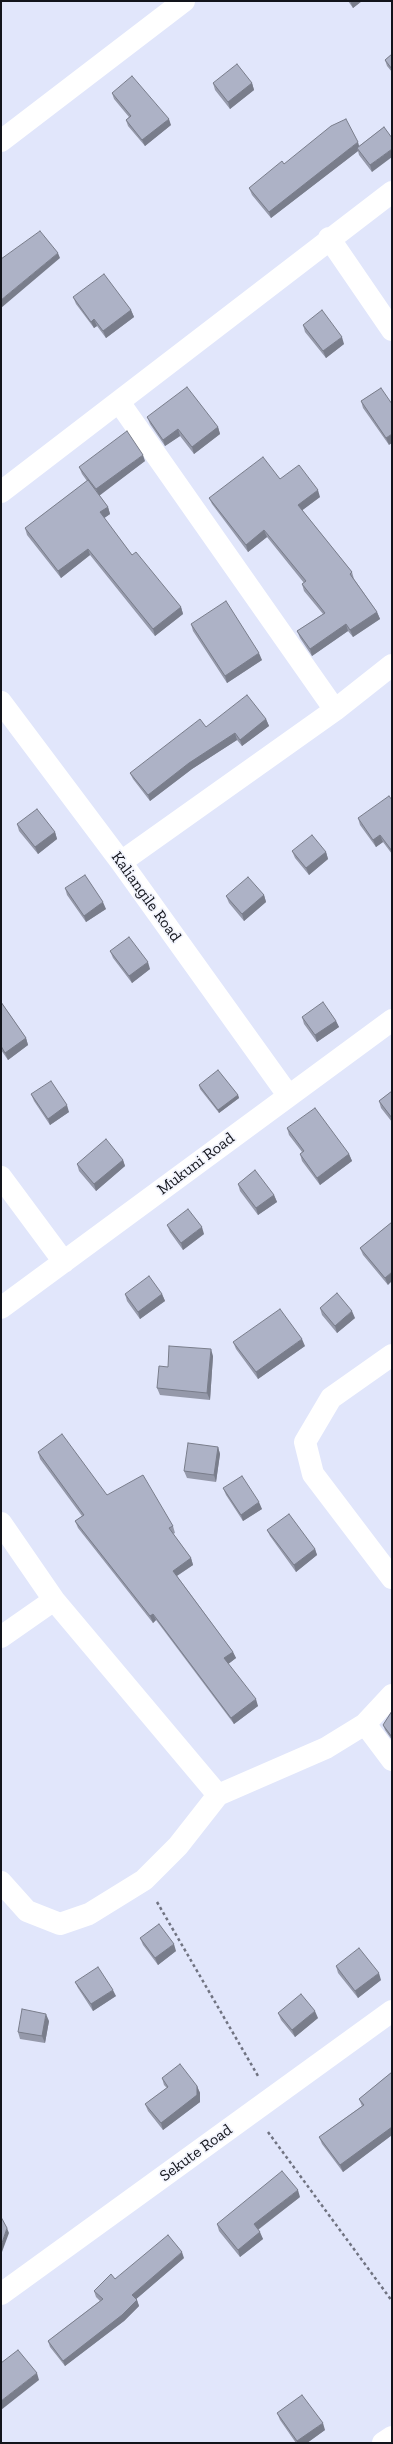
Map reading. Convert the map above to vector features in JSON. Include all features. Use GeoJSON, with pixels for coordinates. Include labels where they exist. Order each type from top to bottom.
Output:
{"type":"FeatureCollection","features":[{"type":"Feature","properties":{"kind":"street"},"geometry":{"type":"LineString","coordinates":[[1,141],[184,1]]}},
{"type":"Feature","properties":{"kind":"street"},"geometry":{"type":"LineString","coordinates":[[1,492],[329,238],[392,192]]}},
{"type":"Feature","properties":{"kind":"street"},"geometry":{"type":"LineString","coordinates":[[329,238],[392,330]]}},
{"type":"Feature","properties":{"kind":"street"},"geometry":{"type":"LineString","coordinates":[[119,402],[335,710]]}},
{"type":"Feature","properties":{"kind":"street"},"geometry":{"type":"LineString","coordinates":[[121,862],[335,710],[392,665]]}},
{"type":"Feature","properties":{"kind":"street","name":"Kaliangile Road"},"geometry":{"type":"LineString","coordinates":[[1,702],[121,862],[288,1095]]}},
{"type":"Feature","properties":{"kind":"street","name":"Mukuni Road"},"geometry":{"type":"LineString","coordinates":[[1,1308],[288,1095],[392,1020]]}},
{"type":"Feature","properties":{"kind":"street"},"geometry":{"type":"LineString","coordinates":[[1,1177],[64,1262]]}},
{"type":"Feature","properties":{"kind":"street"},"geometry":{"type":"LineString","coordinates":[[392,1356],[331,1398],[305,1442],[313,1474],[392,1578]]}},
{"type":"Feature","properties":{"kind":"street"},"geometry":{"type":"LineString","coordinates":[[1,1523],[54,1600],[218,1796]]}},
{"type":"Feature","properties":{"kind":"street"},"geometry":{"type":"LineString","coordinates":[[1,1637],[54,1600]]}},
{"type":"Feature","properties":{"kind":"street"},"geometry":{"type":"LineString","coordinates":[[1,1882],[27,1911],[60,1924],[88,1914],[144,1880],[178,1846],[218,1796],[326,1748],[365,1724],[392,1695]]}},
{"type":"Feature","properties":{"kind":"street"},"geometry":{"type":"LineString","coordinates":[[365,1724],[392,1760]]}},
{"type":"Feature","properties":{"kind":"street","name":"Sekute Road"},"geometry":{"type":"LineString","coordinates":[[1,2294],[392,2011]]}},
{"type":"Feature","properties":{"kind":"street"},"geometry":{"type":"LineString","coordinates":[[383,2443],[392,2437]]}},
{"type":"Feature","properties":{"kind":"path"},"geometry":{"type":"LineString","coordinates":[[144,1880],[271,2099]]}},
{"type":"Feature","properties":{"kind":"path"},"geometry":{"type":"LineString","coordinates":[[253,2112],[392,2301]]}},
{"type":"Feature","properties":{"kind":"building"},"geometry":{"type":"Polygon","coordinates":[[[392,54],[392,69],[385,60],[392,54]]]}},
{"type":"Feature","properties":{"kind":"building"},"geometry":{"type":"Polygon","coordinates":[[[237,64],[252,83],[228,102],[213,83],[237,64]]]}},
{"type":"Feature","properties":{"kind":"building"},"geometry":{"type":"Polygon","coordinates":[[[132,76],[169,119],[142,140],[126,120],[131,116],[112,93],[132,76]]]}},
{"type":"Feature","properties":{"kind":"building"},"geometry":{"type":"Polygon","coordinates":[[[346,119],[358,142],[269,212],[249,188],[282,161],[284,164],[331,126],[346,119]]]}},
{"type":"Feature","properties":{"kind":"building"},"geometry":{"type":"Polygon","coordinates":[[[384,127],[392,138],[392,149],[370,165],[357,148],[384,127]]]}},
{"type":"Feature","properties":{"kind":"building"},"geometry":{"type":"Polygon","coordinates":[[[40,231],[58,253],[1,300],[1,259],[40,231]]]}},
{"type":"Feature","properties":{"kind":"building"},"geometry":{"type":"Polygon","coordinates":[[[104,274],[131,310],[103,331],[94,319],[91,322],[73,297],[104,274]]]}},
{"type":"Feature","properties":{"kind":"building"},"geometry":{"type":"Polygon","coordinates":[[[322,310],[342,337],[323,351],[303,325],[322,310]]]}},
{"type":"Feature","properties":{"kind":"building"},"geometry":{"type":"Polygon","coordinates":[[[187,387],[218,427],[192,447],[178,429],[163,440],[147,417],[187,387]]]}},
{"type":"Feature","properties":{"kind":"building"},"geometry":{"type":"Polygon","coordinates":[[[381,388],[392,404],[392,434],[386,438],[361,401],[381,388]]]}},
{"type":"Feature","properties":{"kind":"building"},"geometry":{"type":"Polygon","coordinates":[[[127,431],[143,455],[96,489],[79,467],[127,431]]]}},
{"type":"Feature","properties":{"kind":"building"},"geometry":{"type":"Polygon","coordinates":[[[263,457],[280,479],[299,465],[318,490],[298,505],[352,572],[350,574],[377,612],[350,630],[346,624],[310,649],[297,631],[325,613],[302,584],[306,581],[264,530],[246,545],[209,498],[263,457]]]}},
{"type":"Feature","properties":{"kind":"building"},"geometry":{"type":"Polygon","coordinates":[[[88,480],[108,507],[100,512],[132,555],[136,552],[181,607],[153,629],[88,549],[58,571],[25,528],[88,480]]]}},
{"type":"Feature","properties":{"kind":"building"},"geometry":{"type":"Polygon","coordinates":[[[226,601],[259,653],[225,676],[191,624],[226,601]]]}},
{"type":"Feature","properties":{"kind":"building"},"geometry":{"type":"Polygon","coordinates":[[[247,695],[266,719],[240,740],[235,733],[189,763],[148,795],[130,773],[200,719],[206,727],[247,695]]]}},
{"type":"Feature","properties":{"kind":"building"},"geometry":{"type":"Polygon","coordinates":[[[389,796],[392,800],[392,851],[380,835],[373,840],[358,818],[389,796]]]}},
{"type":"Feature","properties":{"kind":"building"},"geometry":{"type":"Polygon","coordinates":[[[37,809],[55,832],[35,847],[17,824],[37,809]]]}},
{"type":"Feature","properties":{"kind":"building"},"geometry":{"type":"Polygon","coordinates":[[[312,835],[326,852],[306,868],[292,851],[312,835]]]}},
{"type":"Feature","properties":{"kind":"building"},"geometry":{"type":"Polygon","coordinates":[[[85,875],[103,902],[84,916],[65,888],[85,875]]]}},
{"type":"Feature","properties":{"kind":"building"},"geometry":{"type":"Polygon","coordinates":[[[248,877],[264,895],[242,914],[226,896],[248,877]]]}},
{"type":"Feature","properties":{"kind":"building"},"geometry":{"type":"Polygon","coordinates":[[[129,937],[148,962],[129,976],[110,951],[129,937]]]}},
{"type":"Feature","properties":{"kind":"building"},"geometry":{"type":"Polygon","coordinates":[[[1,1002],[26,1038],[5,1053],[1,1046],[1,1002]]]}},
{"type":"Feature","properties":{"kind":"building"},"geometry":{"type":"Polygon","coordinates":[[[323,1002],[336,1021],[315,1035],[302,1017],[323,1002]]]}},
{"type":"Feature","properties":{"kind":"building"},"geometry":{"type":"Polygon","coordinates":[[[218,1070],[238,1095],[218,1110],[199,1085],[218,1070]]]}},
{"type":"Feature","properties":{"kind":"building"},"geometry":{"type":"Polygon","coordinates":[[[51,1081],[67,1105],[48,1119],[31,1094],[51,1081]]]}},
{"type":"Feature","properties":{"kind":"building"},"geometry":{"type":"Polygon","coordinates":[[[392,1091],[392,1118],[379,1101],[392,1091]]]}},
{"type":"Feature","properties":{"kind":"building"},"geometry":{"type":"Polygon","coordinates":[[[315,1108],[349,1154],[317,1178],[300,1154],[304,1151],[287,1128],[315,1108]]]}},
{"type":"Feature","properties":{"kind":"building"},"geometry":{"type":"Polygon","coordinates":[[[106,1139],[123,1160],[94,1184],[77,1164],[106,1139]]]}},
{"type":"Feature","properties":{"kind":"building"},"geometry":{"type":"Polygon","coordinates":[[[255,1170],[274,1195],[256,1208],[238,1184],[255,1170]]]}},
{"type":"Feature","properties":{"kind":"building"},"geometry":{"type":"Polygon","coordinates":[[[188,1209],[202,1227],[181,1243],[167,1225],[188,1209]]]}},
{"type":"Feature","properties":{"kind":"building"},"geometry":{"type":"Polygon","coordinates":[[[392,1222],[392,1272],[385,1278],[360,1248],[392,1222]]]}},
{"type":"Feature","properties":{"kind":"building"},"geometry":{"type":"Polygon","coordinates":[[[149,1276],[162,1294],[138,1312],[125,1294],[149,1276]]]}},
{"type":"Feature","properties":{"kind":"building"},"geometry":{"type":"Polygon","coordinates":[[[337,1293],[352,1311],[335,1326],[320,1308],[337,1293]]]}},
{"type":"Feature","properties":{"kind":"building"},"geometry":{"type":"Polygon","coordinates":[[[280,1309],[302,1339],[256,1372],[233,1342],[280,1309]]]}},
{"type":"Feature","properties":{"kind":"building"},"geometry":{"type":"Polygon","coordinates":[[[169,1346],[211,1349],[207,1393],[157,1388],[159,1366],[168,1367],[169,1346]]]}},
{"type":"Feature","properties":{"kind":"building"},"geometry":{"type":"Polygon","coordinates":[[[62,1434],[107,1495],[143,1475],[173,1526],[169,1528],[191,1558],[173,1571],[233,1652],[224,1658],[256,1699],[231,1718],[153,1614],[150,1616],[75,1521],[84,1515],[38,1452],[62,1434]]]}},
{"type":"Feature","properties":{"kind":"building"},"geometry":{"type":"Polygon","coordinates":[[[188,1443],[218,1447],[214,1475],[184,1471],[188,1443]]]}},
{"type":"Feature","properties":{"kind":"building"},"geometry":{"type":"Polygon","coordinates":[[[242,1476],[259,1502],[241,1515],[223,1488],[242,1476]]]}},
{"type":"Feature","properties":{"kind":"building"},"geometry":{"type":"Polygon","coordinates":[[[289,1514],[315,1549],[294,1565],[267,1530],[289,1514]]]}},
{"type":"Feature","properties":{"kind":"building"},"geometry":{"type":"Polygon","coordinates":[[[392,1711],[392,1737],[383,1725],[392,1711]]]}},
{"type":"Feature","properties":{"kind":"building"},"geometry":{"type":"Polygon","coordinates":[[[159,1924],[174,1944],[155,1958],[140,1938],[159,1924]]]}},
{"type":"Feature","properties":{"kind":"building"},"geometry":{"type":"Polygon","coordinates":[[[359,1948],[379,1973],[355,1991],[336,1966],[359,1948]]]}},
{"type":"Feature","properties":{"kind":"building"},"geometry":{"type":"Polygon","coordinates":[[[98,1967],[113,1990],[91,2004],[75,1982],[98,1967]]]}},
{"type":"Feature","properties":{"kind":"building"},"geometry":{"type":"Polygon","coordinates":[[[301,1994],[315,2011],[292,2030],[278,2013],[301,1994]]]}},
{"type":"Feature","properties":{"kind":"building"},"geometry":{"type":"Polygon","coordinates":[[[22,2009],[46,2014],[42,2036],[18,2032],[22,2009]]]}},
{"type":"Feature","properties":{"kind":"building"},"geometry":{"type":"Polygon","coordinates":[[[180,2064],[197,2086],[197,2095],[161,2123],[145,2104],[168,2087],[162,2078],[180,2064]]]}},
{"type":"Feature","properties":{"kind":"building"},"geometry":{"type":"Polygon","coordinates":[[[392,2072],[392,2127],[340,2165],[319,2137],[364,2105],[359,2099],[392,2072]]]}},
{"type":"Feature","properties":{"kind":"building"},"geometry":{"type":"Polygon","coordinates":[[[282,2171],[298,2190],[254,2224],[260,2232],[238,2250],[217,2224],[282,2171]]]}},
{"type":"Feature","properties":{"kind":"building"},"geometry":{"type":"Polygon","coordinates":[[[1,2217],[7,2228],[1,2246],[1,2217]]]}},
{"type":"Feature","properties":{"kind":"building"},"geometry":{"type":"Polygon","coordinates":[[[168,2235],[182,2252],[132,2295],[137,2300],[122,2315],[63,2361],[48,2341],[103,2299],[94,2291],[111,2274],[115,2279],[168,2235]]]}},
{"type":"Feature","properties":{"kind":"building"},"geometry":{"type":"Polygon","coordinates":[[[18,2350],[37,2373],[1,2401],[1,2363],[18,2350]]]}},
{"type":"Feature","properties":{"kind":"building"},"geometry":{"type":"Polygon","coordinates":[[[302,2395],[323,2423],[297,2441],[277,2413],[302,2395]]]}}]}
